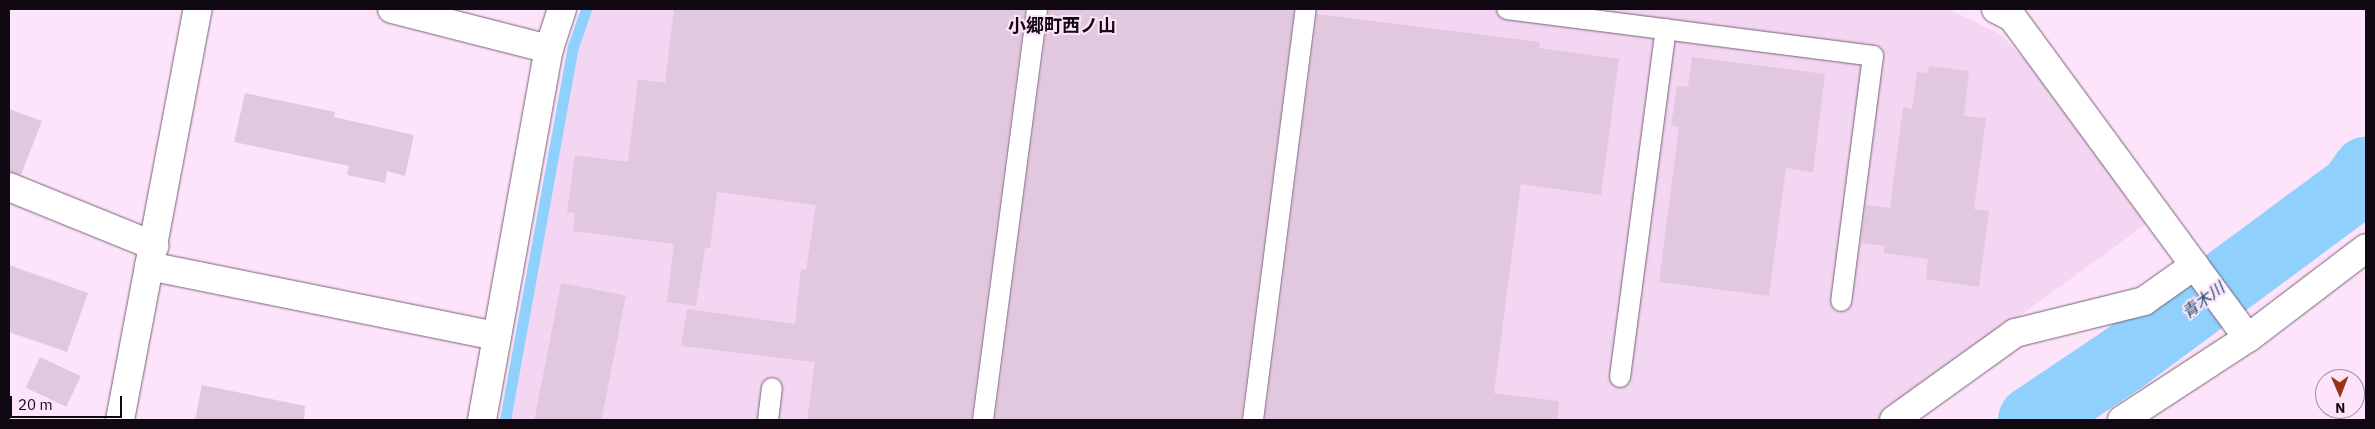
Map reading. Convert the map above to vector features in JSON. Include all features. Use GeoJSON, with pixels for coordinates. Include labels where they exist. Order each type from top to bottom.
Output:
{"type":"FeatureCollection","features":[{"type":"Feature","properties":{"kind":"street"},"geometry":{"type":"LineString","coordinates":[[120,420],[198,9]]}},
{"type":"Feature","properties":{"kind":"street"},"geometry":{"type":"LineString","coordinates":[[392,9],[549,48]]}},
{"type":"Feature","properties":{"kind":"street"},"geometry":{"type":"LineString","coordinates":[[482,420],[549,48],[562,9]]}},
{"type":"Feature","properties":{"kind":"street"},"geometry":{"type":"LineString","coordinates":[[2009,11],[2240,327]]}},
{"type":"Feature","properties":{"kind":"street"},"geometry":{"type":"LineString","coordinates":[[9,187],[151,256],[497,336]]}},
{"type":"Feature","properties":{"kind":"street"},"geometry":{"type":"LineString","coordinates":[[2128,419],[2240,327],[2366,248]]}},
{"type":"Feature","properties":{"kind":"street"},"geometry":{"type":"LineString","coordinates":[[1894,420],[2015,333],[2144,301],[2198,270]]}},
{"type":"Feature","properties":{"kind":"lane"},"geometry":{"type":"LineString","coordinates":[[983,420],[1037,9]]}},
{"type":"Feature","properties":{"kind":"lane"},"geometry":{"type":"LineString","coordinates":[[1253,420],[1306,9]]}},
{"type":"Feature","properties":{"kind":"lane"},"geometry":{"type":"LineString","coordinates":[[1508,9],[1873,56],[1840,301]]}},
{"type":"Feature","properties":{"kind":"lane"},"geometry":{"type":"LineString","coordinates":[[1620,378],[1666,29]]}},
{"type":"Feature","properties":{"kind":"lane"},"geometry":{"type":"LineString","coordinates":[[768,420],[772,388]]}},
{"type":"Feature","properties":{"kind":"shaded area"},"geometry":{"type":"Polygon","coordinates":[[[589,9],[1948,9],[2000,34],[2047,83],[2146,224],[1877,420],[509,420],[576,48],[589,9]]]}},
{"type":"Feature","properties":{"kind":"building"},"geometry":{"type":"Polygon","coordinates":[[[674,9],[1025,9],[971,420],[807,420],[815,362],[681,346],[687,309],[795,324],[801,269],[806,270],[816,205],[717,192],[710,248],[705,248],[696,306],[667,302],[674,244],[573,231],[575,213],[567,212],[575,155],[628,162],[638,79],[665,83],[674,9]]]}},
{"type":"Feature","properties":{"kind":"building"},"geometry":{"type":"Polygon","coordinates":[[[1049,9],[1278,9],[1294,11],[1241,420],[995,420],[1049,9]]]}},
{"type":"Feature","properties":{"kind":"building"},"geometry":{"type":"Polygon","coordinates":[[[1317,14],[1540,42],[1539,48],[1619,59],[1601,195],[1521,184],[1494,393],[1559,401],[1557,420],[1265,420],[1317,14]]]}},
{"type":"Feature","properties":{"kind":"building"},"geometry":{"type":"Polygon","coordinates":[[[1692,57],[1825,74],[1813,172],[1786,168],[1769,296],[1659,282],[1679,127],[1671,126],[1677,86],[1688,87],[1692,57]]]}},
{"type":"Feature","properties":{"kind":"building"},"geometry":{"type":"Polygon","coordinates":[[[1929,66],[1969,71],[1964,116],[1986,118],[1974,209],[1989,211],[1979,287],[1926,279],[1928,259],[1884,253],[1885,246],[1861,243],[1866,205],[1890,208],[1903,107],[1912,109],[1917,72],[1928,73],[1929,66]]]}},
{"type":"Feature","properties":{"kind":"building"},"geometry":{"type":"Polygon","coordinates":[[[245,93],[335,112],[334,117],[414,135],[405,176],[387,171],[385,183],[347,175],[349,166],[234,142],[245,93]]]}},
{"type":"Feature","properties":{"kind":"building"},"geometry":{"type":"Polygon","coordinates":[[[9,109],[42,121],[21,175],[9,172],[9,109]]]}},
{"type":"Feature","properties":{"kind":"building"},"geometry":{"type":"Polygon","coordinates":[[[9,265],[88,293],[67,352],[9,332],[9,265]]]}},
{"type":"Feature","properties":{"kind":"building"},"geometry":{"type":"Polygon","coordinates":[[[561,283],[626,296],[602,420],[534,420],[561,283]]]}},
{"type":"Feature","properties":{"kind":"building"},"geometry":{"type":"Polygon","coordinates":[[[40,357],[81,376],[66,407],[26,388],[40,357]]]}},
{"type":"Feature","properties":{"kind":"building"},"geometry":{"type":"Polygon","coordinates":[[[202,385],[305,406],[304,420],[195,420],[202,385]]]}},
{"type":"Feature","properties":{"kind":"waterway"},"geometry":{"type":"LineString","coordinates":[[505,420],[573,47],[586,9]]}},
{"type":"Feature","properties":{"kind":"waterway","name":"青木川"},"geometry":{"type":"LineString","coordinates":[[2032,420],[2123,359],[2354,188],[2366,171]]}},
{"type":"Feature","properties":{"kind":"district","name":"小郷町西ノ山"},"geometry":{"type":"Point","coordinates":[1062,26]}}]}
